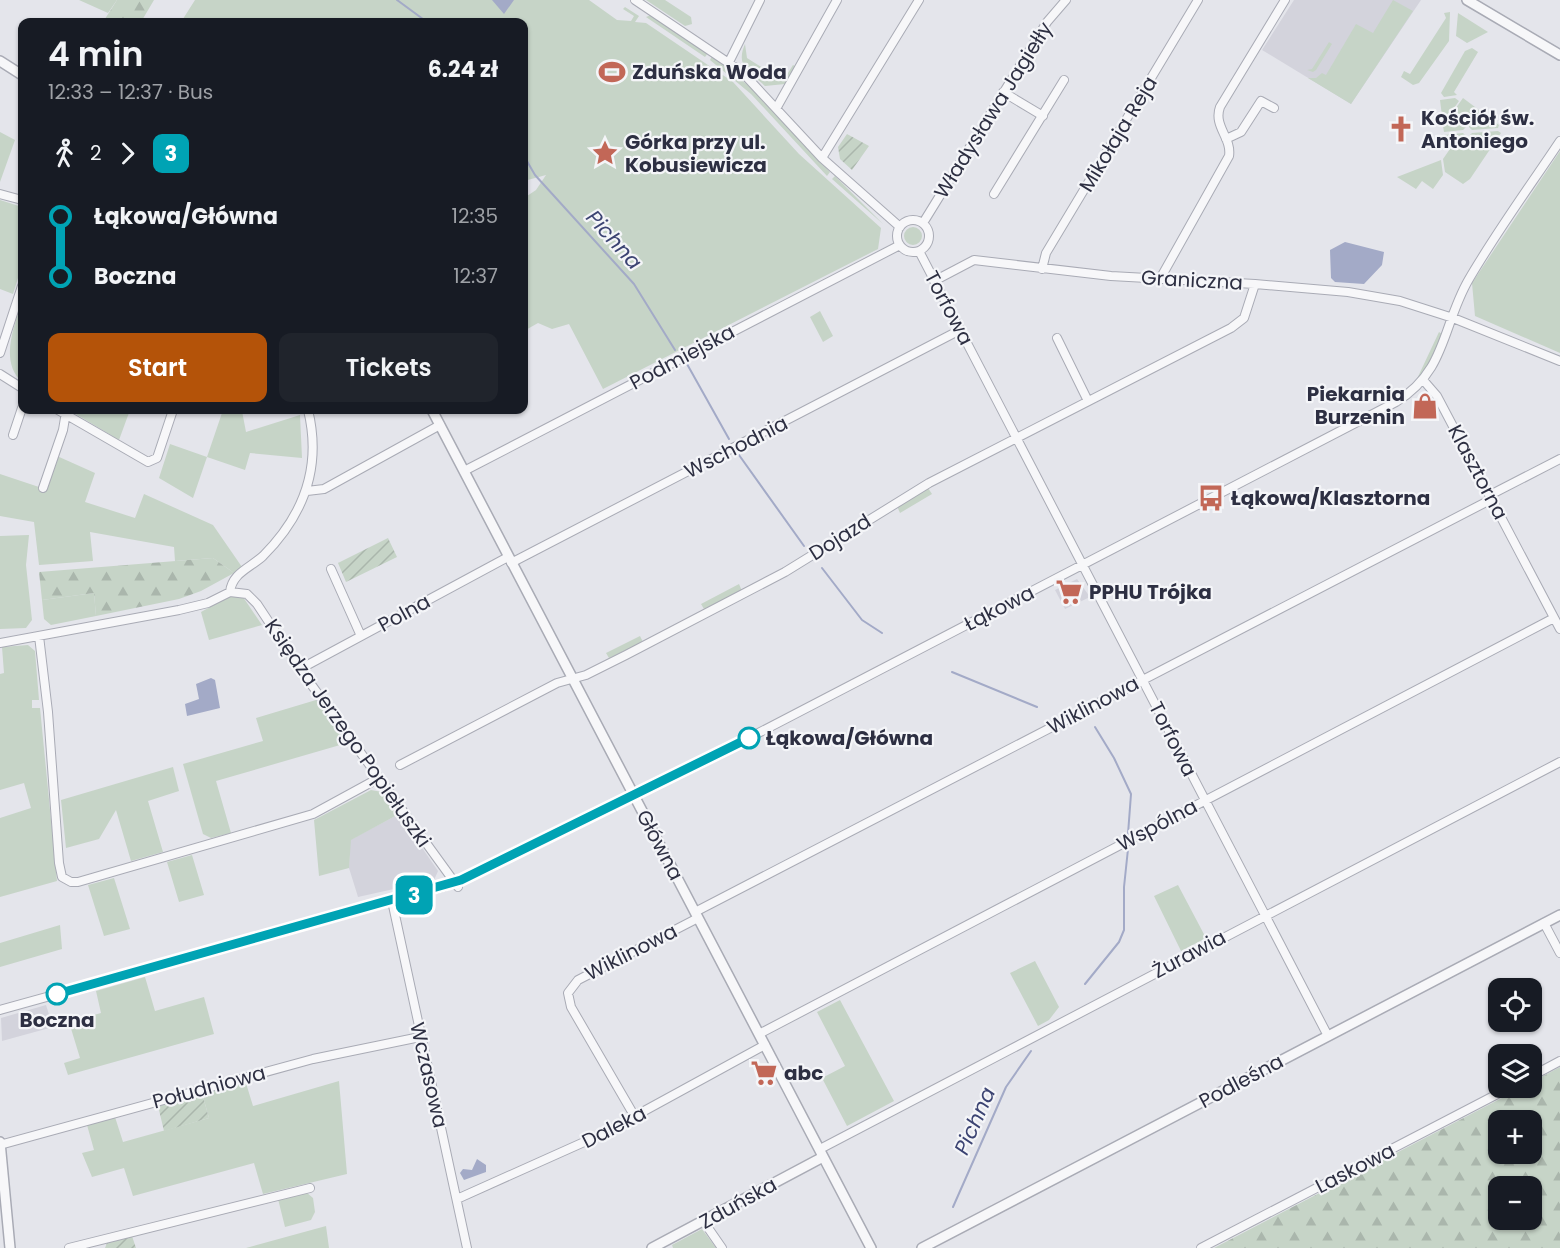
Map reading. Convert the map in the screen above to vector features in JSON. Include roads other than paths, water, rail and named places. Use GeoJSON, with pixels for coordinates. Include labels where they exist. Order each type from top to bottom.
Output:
{"type":"FeatureCollection","features":[{"type":"Feature","properties":{"kind":"street"},"geometry":{"type":"LineString","coordinates":[[635,0],[729,62],[777,107],[822,158],[900,227]]}},
{"type":"Feature","properties":{"kind":"street"},"geometry":{"type":"LineString","coordinates":[[729,62],[760,0]]}},
{"type":"Feature","properties":{"kind":"street"},"geometry":{"type":"LineString","coordinates":[[777,107],[837,0]]}},
{"type":"Feature","properties":{"kind":"street"},"geometry":{"type":"LineString","coordinates":[[822,158],[919,0]]}},
{"type":"Feature","properties":{"kind":"street","name":"Władysława Jagiełły"},"geometry":{"type":"LineString","coordinates":[[923,223],[1047,22],[1066,0]]}},
{"type":"Feature","properties":{"kind":"street","name":"Mikołaja Reja"},"geometry":{"type":"LineString","coordinates":[[1042,269],[1046,253],[1198,0]]}},
{"type":"Feature","properties":{"kind":"street"},"geometry":{"type":"LineString","coordinates":[[1160,279],[1162,271],[1230,156],[1230,149],[1218,122],[1220,107],[1285,0]]}},
{"type":"Feature","properties":{"kind":"street"},"geometry":{"type":"LineString","coordinates":[[1467,0],[1560,55]]}},
{"type":"Feature","properties":{"kind":"street"},"geometry":{"type":"LineString","coordinates":[[0,61],[18,72]]}},
{"type":"Feature","properties":{"kind":"street"},"geometry":{"type":"LineString","coordinates":[[994,194],[1064,80]]}},
{"type":"Feature","properties":{"kind":"street"},"geometry":{"type":"LineString","coordinates":[[1003,92],[1043,116]]}},
{"type":"Feature","properties":{"kind":"street"},"geometry":{"type":"LineString","coordinates":[[1226,139],[1241,132],[1261,101],[1274,108]]}},
{"type":"Feature","properties":{"kind":"street"},"geometry":{"type":"LineString","coordinates":[[1424,381],[1431,371],[1468,280],[1560,141]]}},
{"type":"Feature","properties":{"kind":"street"},"geometry":{"type":"LineString","coordinates":[[0,194],[18,199]]}},
{"type":"Feature","properties":{"kind":"street"},"geometry":{"type":"LineString","coordinates":[[908,221],[923,223],[929,236],[926,245],[919,250],[909,251],[900,245],[897,236],[900,227],[908,221]]}},
{"type":"Feature","properties":{"kind":"street","name":"Podmiejska"},"geometry":{"type":"LineString","coordinates":[[464,471],[900,245]]}},
{"type":"Feature","properties":{"kind":"street","name":"Torfowa"},"geometry":{"type":"LineString","coordinates":[[919,250],[1328,1036]]}},
{"type":"Feature","properties":{"kind":"street","name":"Graniczna"},"geometry":{"type":"LineString","coordinates":[[934,281],[974,260],[1042,269],[1255,284],[1373,296],[1453,318],[1560,361]]}},
{"type":"Feature","properties":{"kind":"street","name":"Dojazd"},"geometry":{"type":"LineString","coordinates":[[400,765],[557,683],[626,655],[785,572],[929,483],[1238,323],[1247,310],[1255,284]]}},
{"type":"Feature","properties":{"kind":"street"},"geometry":{"type":"LineString","coordinates":[[0,353],[18,298]]}},
{"type":"Feature","properties":{"kind":"street","name":"Wschodnia"},"geometry":{"type":"LineString","coordinates":[[509,560],[960,330]]}},
{"type":"Feature","properties":{"kind":"street"},"geometry":{"type":"LineString","coordinates":[[1057,338],[1088,401]]}},
{"type":"Feature","properties":{"kind":"street"},"geometry":{"type":"LineString","coordinates":[[0,374],[18,385]]}},
{"type":"Feature","properties":{"kind":"street","name":"Klasztorna"},"geometry":{"type":"LineString","coordinates":[[1424,381],[1437,396],[1560,629]]}},
{"type":"Feature","properties":{"kind":"street","name":"Łąkowa"},"geometry":{"type":"LineString","coordinates":[[392,901],[457,885],[692,768],[1396,402],[1424,381]]}},
{"type":"Feature","properties":{"kind":"street"},"geometry":{"type":"LineString","coordinates":[[14,435],[20,414]]}},
{"type":"Feature","properties":{"kind":"street"},"geometry":{"type":"LineString","coordinates":[[43,488],[65,414]]}},
{"type":"Feature","properties":{"kind":"street"},"geometry":{"type":"LineString","coordinates":[[69,414],[142,460],[153,462],[160,450],[172,414]]}},
{"type":"Feature","properties":{"kind":"street"},"geometry":{"type":"LineString","coordinates":[[0,643],[179,610],[208,603],[230,592],[231,584],[237,575],[262,557],[280,537],[304,501],[312,446],[312,426],[309,414]]}},
{"type":"Feature","properties":{"kind":"street","name":"Główna"},"geometry":{"type":"LineString","coordinates":[[434,414],[871,1248]]}},
{"type":"Feature","properties":{"kind":"street"},"geometry":{"type":"LineString","coordinates":[[307,490],[324,489],[440,425]]}},
{"type":"Feature","properties":{"kind":"street","name":"Wiklinowa"},"geometry":{"type":"LineString","coordinates":[[635,1117],[571,1007],[568,993],[578,980],[1142,678],[1560,459]]}},
{"type":"Feature","properties":{"kind":"street","name":"Polna"},"geometry":{"type":"LineString","coordinates":[[300,669],[509,560]]}},
{"type":"Feature","properties":{"kind":"street"},"geometry":{"type":"LineString","coordinates":[[331,569],[361,636]]}},
{"type":"Feature","properties":{"kind":"street","name":"Księdza Jerzego Popiełuszki"},"geometry":{"type":"LineString","coordinates":[[230,592],[247,594],[257,604],[300,669],[457,885]]}},
{"type":"Feature","properties":{"kind":"street","name":"Wspólna"},"geometry":{"type":"LineString","coordinates":[[759,1034],[1554,618]]}},
{"type":"Feature","properties":{"kind":"street"},"geometry":{"type":"LineString","coordinates":[[39,636],[48,712],[58,863],[62,877],[66,880],[78,882],[313,814],[379,778]]}},
{"type":"Feature","properties":{"kind":"street","name":"Żurawia"},"geometry":{"type":"LineString","coordinates":[[822,1153],[1265,914],[1560,762]]}},
{"type":"Feature","properties":{"kind":"street"},"geometry":{"type":"LineString","coordinates":[[0,1010],[392,901]]}},
{"type":"Feature","properties":{"kind":"street","name":"Wczasowa"},"geometry":{"type":"LineString","coordinates":[[392,901],[467,1248]]}},
{"type":"Feature","properties":{"kind":"street","name":"Podleśna"},"geometry":{"type":"LineString","coordinates":[[922,1248],[1560,915]]}},
{"type":"Feature","properties":{"kind":"street"},"geometry":{"type":"LineString","coordinates":[[1544,923],[1560,953]]}},
{"type":"Feature","properties":{"kind":"street","name":"Południowa"},"geometry":{"type":"LineString","coordinates":[[0,1143],[313,1059],[420,1037]]}},
{"type":"Feature","properties":{"kind":"street","name":"Daleka"},"geometry":{"type":"LineString","coordinates":[[457,1199],[635,1117],[765,1045]]}},
{"type":"Feature","properties":{"kind":"street"},"geometry":{"type":"LineString","coordinates":[[1542,1071],[1560,1061]]}},
{"type":"Feature","properties":{"kind":"street","name":"Laskowa"},"geometry":{"type":"LineString","coordinates":[[1201,1248],[1490,1098]]}},
{"type":"Feature","properties":{"kind":"street"},"geometry":{"type":"LineString","coordinates":[[0,1143],[10,1248]]}},
{"type":"Feature","properties":{"kind":"street","name":"Zduńska"},"geometry":{"type":"LineString","coordinates":[[652,1248],[704,1222],[822,1153]]}},
{"type":"Feature","properties":{"kind":"street"},"geometry":{"type":"LineString","coordinates":[[69,1248],[310,1188]]}},
{"type":"Feature","properties":{"kind":"street"},"geometry":{"type":"LineString","coordinates":[[704,1222],[722,1248]]}},
{"type":"Feature","properties":{"kind":"water"},"geometry":{"type":"Polygon","coordinates":[[[492,0],[514,0],[504,14],[492,0]]]}},
{"type":"Feature","properties":{"kind":"water"},"geometry":{"type":"Polygon","coordinates":[[[1345,242],[1384,252],[1382,265],[1364,284],[1335,282],[1331,278],[1330,250],[1345,242]]]}},
{"type":"Feature","properties":{"kind":"water"},"geometry":{"type":"Polygon","coordinates":[[[211,678],[215,680],[220,708],[187,716],[185,704],[199,699],[196,684],[211,678]]]}},
{"type":"Feature","properties":{"kind":"water"},"geometry":{"type":"Polygon","coordinates":[[[477,1159],[486,1165],[486,1172],[464,1180],[460,1173],[463,1169],[472,1170],[477,1159]]]}},
{"type":"Feature","properties":{"kind":"waterway","name":"Pichna"},"geometry":{"type":"LineString","coordinates":[[397,0],[422,18]]}},
{"type":"Feature","properties":{"kind":"waterway","name":"Pichna"},"geometry":{"type":"LineString","coordinates":[[528,163],[535,175],[634,284],[675,350]]}},
{"type":"Feature","properties":{"kind":"waterway","name":"Pichna"},"geometry":{"type":"LineString","coordinates":[[687,364],[729,439]]}},
{"type":"Feature","properties":{"kind":"waterway","name":"Pichna"},"geometry":{"type":"LineString","coordinates":[[739,455],[804,546]]}},
{"type":"Feature","properties":{"kind":"waterway","name":"Pichna"},"geometry":{"type":"LineString","coordinates":[[822,568],[862,620],[882,633]]}},
{"type":"Feature","properties":{"kind":"waterway","name":"Pichna"},"geometry":{"type":"LineString","coordinates":[[952,672],[1037,707]]}},
{"type":"Feature","properties":{"kind":"waterway","name":"Pichna"},"geometry":{"type":"LineString","coordinates":[[1095,727],[1114,758],[1131,794],[1128,834]]}},
{"type":"Feature","properties":{"kind":"waterway","name":"Pichna"},"geometry":{"type":"LineString","coordinates":[[1085,984],[1119,942],[1124,930],[1124,887],[1128,849]]}},
{"type":"Feature","properties":{"kind":"waterway","name":"Pichna"},"geometry":{"type":"LineString","coordinates":[[953,1207],[1006,1087],[1031,1051]]}},
{"type":"Feature","properties":{"kind":"place","name":"Zduńska Woda"},"geometry":{"type":"Point","coordinates":[612,72]}},
{"type":"Feature","properties":{"kind":"place","name":"Kościół św. Antoniego"},"geometry":{"type":"Point","coordinates":[1401,129]}},
{"type":"Feature","properties":{"kind":"place","name":"Górka przy ul. Kobusiewicza"},"geometry":{"type":"Point","coordinates":[605,153]}},
{"type":"Feature","properties":{"kind":"place","name":"Piekarnia Burzenin"},"geometry":{"type":"Point","coordinates":[1425,406]}},
{"type":"Feature","properties":{"kind":"place","name":"Łąkowa/Klasztorna"},"geometry":{"type":"Point","coordinates":[1211,498]}},
{"type":"Feature","properties":{"kind":"place","name":"PPHU Trójka"},"geometry":{"type":"Point","coordinates":[1069,592]}},
{"type":"Feature","properties":{"kind":"place","name":"Łąkowa/Główna"},"geometry":{"type":"Point","coordinates":[749,738]}},
{"type":"Feature","properties":{"kind":"place","name":"Boczna"},"geometry":{"type":"Point","coordinates":[57,994]}},
{"type":"Feature","properties":{"kind":"place","name":"abc"},"geometry":{"type":"Point","coordinates":[764,1073]}}]}
